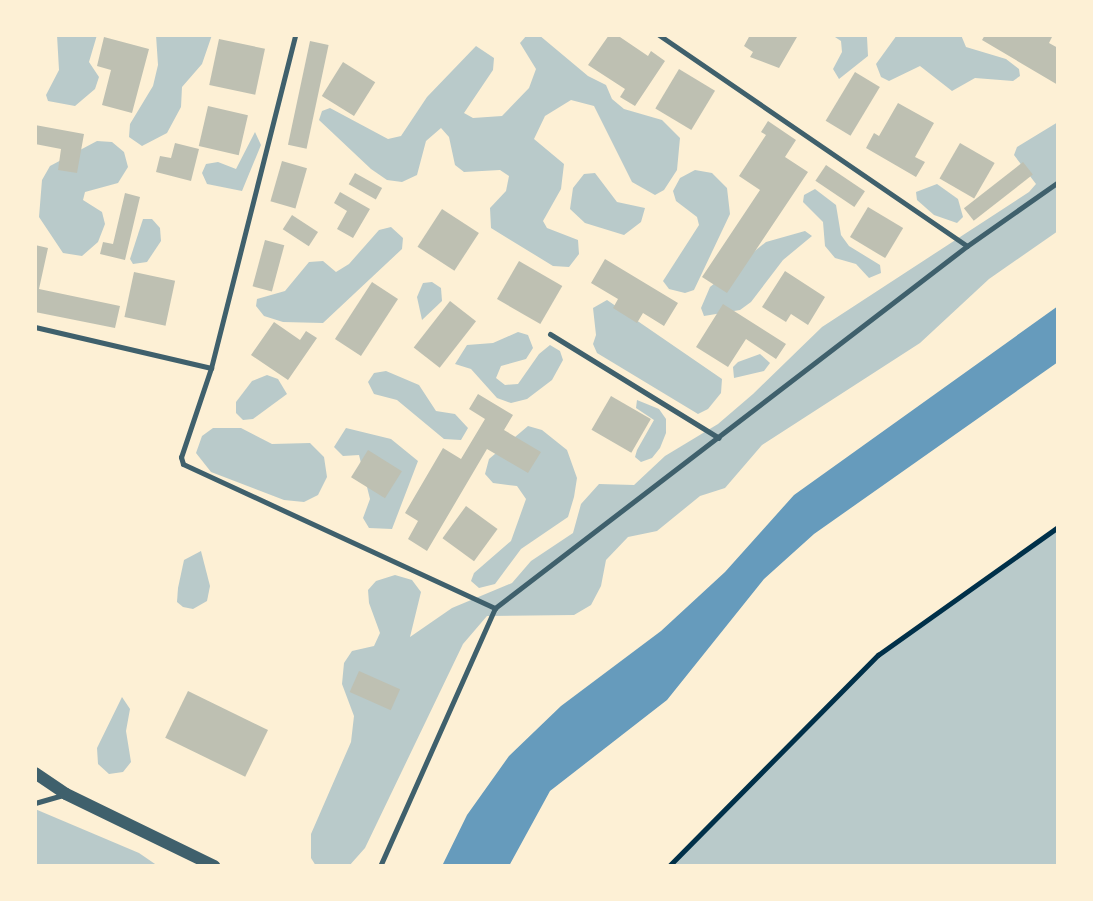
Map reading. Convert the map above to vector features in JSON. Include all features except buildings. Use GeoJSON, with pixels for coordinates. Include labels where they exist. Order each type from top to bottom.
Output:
{"type":"FeatureCollection","features":[{"type":"Feature","properties":{"kind":"street"},"geometry":{"type":"LineString","coordinates":[[35,774],[66,794],[205,864]]}},
{"type":"Feature","properties":{"kind":"lane"},"geometry":{"type":"LineString","coordinates":[[295,35],[211,368],[181,457],[183,464],[495,608]]}},
{"type":"Feature","properties":{"kind":"lane"},"geometry":{"type":"LineString","coordinates":[[659,35],[967,246]]}},
{"type":"Feature","properties":{"kind":"lane"},"geometry":{"type":"LineString","coordinates":[[380,866],[495,608],[967,246],[1058,182]]}},
{"type":"Feature","properties":{"kind":"lane"},"geometry":{"type":"LineString","coordinates":[[35,327],[211,368]]}},
{"type":"Feature","properties":{"kind":"lane"},"geometry":{"type":"LineString","coordinates":[[550,334],[719,438]]}},
{"type":"Feature","properties":{"kind":"lane"},"geometry":{"type":"LineString","coordinates":[[35,803],[66,794]]}},
{"type":"Feature","properties":{"kind":"path"},"geometry":{"type":"LineString","coordinates":[[669,866],[878,654],[1058,527]]}},
{"type":"Feature","properties":{"kind":"shaded area"},"geometry":{"type":"Polygon","coordinates":[[[57,35],[97,35],[89,62],[99,77],[95,89],[75,106],[48,101],[46,95],[59,70],[57,35]]]}},
{"type":"Feature","properties":{"kind":"shaded area"},"geometry":{"type":"Polygon","coordinates":[[[156,35],[212,35],[202,64],[182,87],[181,107],[167,133],[142,146],[129,137],[130,124],[153,86],[158,65],[156,35]]]}},
{"type":"Feature","properties":{"kind":"shaded area"},"geometry":{"type":"Polygon","coordinates":[[[527,35],[539,35],[588,76],[606,85],[612,99],[624,109],[662,120],[680,138],[677,170],[664,190],[655,195],[632,182],[594,106],[571,100],[545,116],[534,139],[564,164],[561,189],[543,221],[547,228],[578,240],[579,254],[569,267],[553,266],[491,228],[490,208],[506,191],[509,176],[500,170],[464,172],[455,165],[449,137],[441,128],[426,141],[417,175],[402,182],[387,180],[371,169],[319,120],[322,111],[330,108],[388,139],[401,136],[427,97],[476,46],[494,58],[493,70],[464,113],[473,118],[502,116],[529,88],[536,69],[520,43],[527,35]]]}},
{"type":"Feature","properties":{"kind":"shaded area"},"geometry":{"type":"Polygon","coordinates":[[[832,35],[867,37],[868,56],[839,79],[833,69],[842,52],[841,41],[832,35]]]}},
{"type":"Feature","properties":{"kind":"shaded area"},"geometry":{"type":"Polygon","coordinates":[[[897,35],[961,35],[966,47],[1006,59],[1019,69],[1020,76],[1013,81],[975,78],[952,91],[920,66],[889,81],[881,77],[876,64],[897,35]]]}},
{"type":"Feature","properties":{"kind":"shaded area"},"geometry":{"type":"Polygon","coordinates":[[[1058,122],[1058,231],[989,279],[920,343],[762,445],[725,488],[700,496],[657,531],[628,537],[606,560],[601,586],[591,605],[574,615],[487,616],[463,644],[365,848],[349,866],[316,866],[311,858],[311,834],[351,742],[354,716],[342,684],[344,663],[352,651],[374,646],[380,633],[369,603],[368,590],[376,581],[395,575],[412,580],[421,592],[410,637],[452,608],[512,583],[531,561],[573,533],[581,504],[599,484],[634,485],[665,456],[718,424],[822,327],[1029,192],[1036,184],[1014,155],[1017,147],[1058,122]]]}},
{"type":"Feature","properties":{"kind":"shaded area"},"geometry":{"type":"Polygon","coordinates":[[[255,132],[261,145],[242,191],[207,184],[202,173],[206,164],[218,162],[236,169],[255,132]]]}},
{"type":"Feature","properties":{"kind":"shaded area"},"geometry":{"type":"Polygon","coordinates":[[[97,141],[112,142],[124,152],[128,167],[118,183],[85,192],[83,200],[102,212],[105,224],[98,242],[82,256],[63,253],[39,217],[42,180],[50,166],[97,141]]]}},
{"type":"Feature","properties":{"kind":"shaded area"},"geometry":{"type":"Polygon","coordinates":[[[695,170],[712,173],[727,188],[730,214],[694,290],[685,293],[669,289],[663,281],[699,225],[697,217],[676,201],[673,191],[680,178],[695,170]]]}},
{"type":"Feature","properties":{"kind":"shaded area"},"geometry":{"type":"Polygon","coordinates":[[[595,173],[617,202],[645,208],[641,222],[624,235],[585,223],[570,209],[573,188],[584,174],[595,173]]]}},
{"type":"Feature","properties":{"kind":"shaded area"},"geometry":{"type":"Polygon","coordinates":[[[937,184],[958,199],[963,217],[957,223],[934,215],[917,200],[916,192],[937,184]]]}},
{"type":"Feature","properties":{"kind":"shaded area"},"geometry":{"type":"Polygon","coordinates":[[[815,189],[836,205],[841,235],[849,246],[880,265],[881,273],[869,278],[856,264],[835,258],[825,246],[823,222],[803,202],[804,195],[815,189]]]}},
{"type":"Feature","properties":{"kind":"shaded area"},"geometry":{"type":"Polygon","coordinates":[[[143,219],[152,219],[160,228],[161,241],[147,262],[133,264],[130,259],[143,219]]]}},
{"type":"Feature","properties":{"kind":"shaded area"},"geometry":{"type":"Polygon","coordinates":[[[391,227],[403,238],[402,249],[323,323],[283,322],[264,316],[256,306],[257,299],[285,291],[309,262],[323,261],[336,272],[349,264],[379,230],[391,227]]]}},
{"type":"Feature","properties":{"kind":"shaded area"},"geometry":{"type":"Polygon","coordinates":[[[805,231],[812,236],[783,260],[751,302],[740,310],[704,316],[701,308],[710,287],[766,242],[805,231]]]}},
{"type":"Feature","properties":{"kind":"shaded area"},"geometry":{"type":"Polygon","coordinates":[[[432,282],[441,288],[442,301],[422,320],[417,297],[423,283],[432,282]]]}},
{"type":"Feature","properties":{"kind":"shaded area"},"geometry":{"type":"Polygon","coordinates":[[[607,300],[722,379],[721,393],[708,409],[698,414],[597,353],[593,344],[596,335],[593,308],[607,300]]]}},
{"type":"Feature","properties":{"kind":"shaded area"},"geometry":{"type":"Polygon","coordinates":[[[518,332],[528,335],[533,348],[526,359],[501,366],[496,378],[505,385],[518,384],[539,354],[550,345],[560,351],[563,360],[552,380],[527,399],[511,403],[497,398],[471,369],[455,364],[467,345],[493,343],[518,332]]]}},
{"type":"Feature","properties":{"kind":"shaded area"},"geometry":{"type":"Polygon","coordinates":[[[760,354],[770,363],[764,371],[734,378],[733,367],[738,362],[760,354]]]}},
{"type":"Feature","properties":{"kind":"shaded area"},"geometry":{"type":"Polygon","coordinates":[[[386,371],[419,385],[436,411],[455,414],[468,428],[461,440],[444,439],[397,400],[374,394],[368,382],[374,373],[386,371]]]}},
{"type":"Feature","properties":{"kind":"shaded area"},"geometry":{"type":"Polygon","coordinates":[[[267,375],[278,379],[287,394],[253,419],[243,420],[236,413],[236,402],[252,381],[267,375]]]}},
{"type":"Feature","properties":{"kind":"shaded area"},"geometry":{"type":"Polygon","coordinates":[[[637,400],[659,409],[666,419],[666,433],[660,448],[652,458],[641,462],[635,457],[637,450],[654,420],[636,408],[637,400]]]}},
{"type":"Feature","properties":{"kind":"shaded area"},"geometry":{"type":"Polygon","coordinates":[[[528,426],[542,430],[567,450],[577,478],[568,517],[521,549],[495,584],[479,588],[471,581],[474,573],[511,541],[526,499],[517,486],[493,483],[485,474],[489,459],[528,426]]]}},
{"type":"Feature","properties":{"kind":"shaded area"},"geometry":{"type":"Polygon","coordinates":[[[213,428],[241,428],[272,444],[310,443],[324,457],[327,477],[318,495],[304,502],[284,500],[211,472],[196,453],[202,436],[213,428]]]}},
{"type":"Feature","properties":{"kind":"shaded area"},"geometry":{"type":"Polygon","coordinates":[[[346,428],[391,439],[418,461],[392,529],[369,528],[363,518],[370,499],[359,455],[343,456],[334,447],[346,428]]]}},
{"type":"Feature","properties":{"kind":"shaded area"},"geometry":{"type":"Polygon","coordinates":[[[1058,527],[1058,866],[669,866],[878,655],[1058,527]]]}},
{"type":"Feature","properties":{"kind":"shaded area"},"geometry":{"type":"Polygon","coordinates":[[[201,551],[210,586],[207,601],[193,609],[183,607],[177,602],[184,560],[201,551]]]}},
{"type":"Feature","properties":{"kind":"shaded area"},"geometry":{"type":"Polygon","coordinates":[[[122,697],[130,709],[126,731],[131,762],[123,772],[109,774],[98,764],[97,748],[122,697]]]}},
{"type":"Feature","properties":{"kind":"shaded area"},"geometry":{"type":"Polygon","coordinates":[[[35,809],[139,853],[158,866],[35,866],[35,809]]]}},
{"type":"Feature","properties":{"kind":"water"},"geometry":{"type":"Polygon","coordinates":[[[1058,306],[1058,362],[814,534],[764,579],[667,700],[550,791],[509,866],[442,866],[467,815],[509,756],[561,706],[661,631],[725,572],[794,495],[1058,306]]]}}]}
